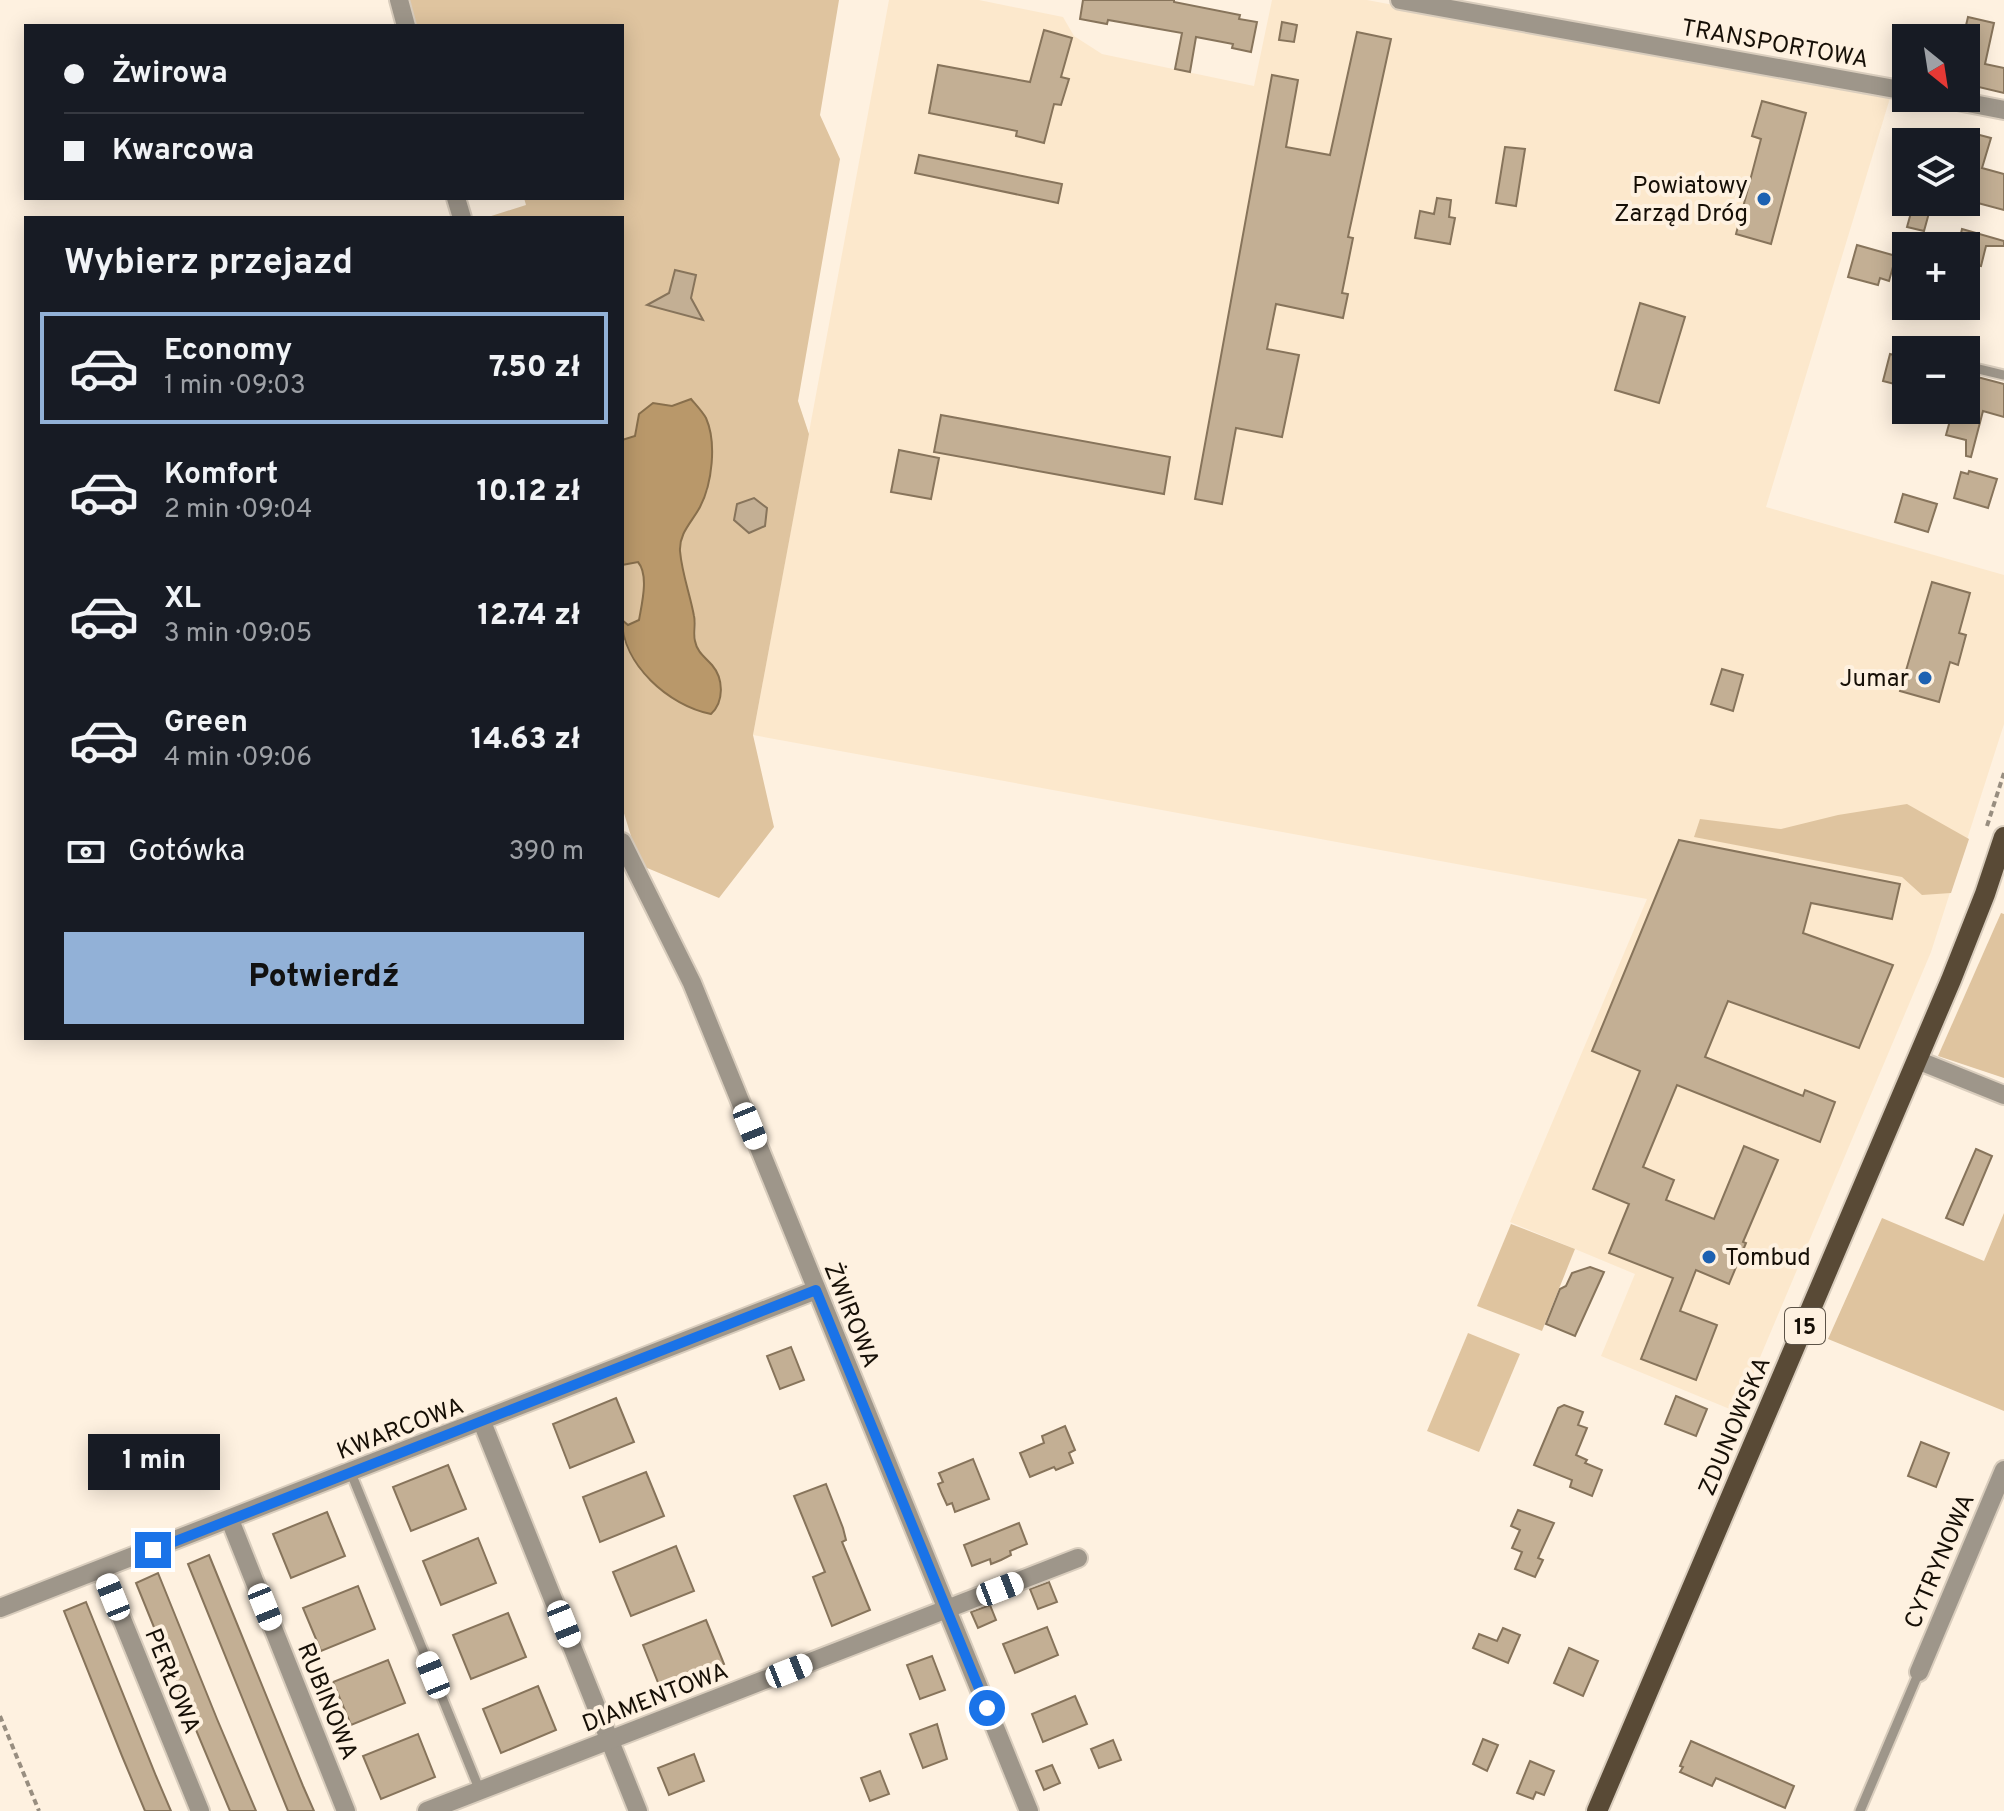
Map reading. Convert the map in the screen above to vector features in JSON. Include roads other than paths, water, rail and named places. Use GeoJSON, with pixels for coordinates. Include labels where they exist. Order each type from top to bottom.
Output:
{"type":"FeatureCollection","features":[{"type":"Feature","properties":{"kind":"main road","name":"ZDUNOWSKA"},"geometry":{"type":"LineString","coordinates":[[1597,1811],[1917,1060],[1985,894],[2004,837]]}},
{"type":"Feature","properties":{"kind":"street"},"geometry":{"type":"LineString","coordinates":[[399,0],[405,24]]}},
{"type":"Feature","properties":{"kind":"street","name":"TRANSPORTOWA"},"geometry":{"type":"LineString","coordinates":[[1400,0],[1892,88]]}},
{"type":"Feature","properties":{"kind":"street"},"geometry":{"type":"LineString","coordinates":[[1980,105],[2004,110]]}},
{"type":"Feature","properties":{"kind":"street","name":"ŻWIROWA"},"geometry":{"type":"LineString","coordinates":[[624,846],[692,983],[1029,1811]]}},
{"type":"Feature","properties":{"kind":"street"},"geometry":{"type":"LineString","coordinates":[[1917,1060],[2004,1095]]}},
{"type":"Feature","properties":{"kind":"street","name":"KWARCOWA"},"geometry":{"type":"LineString","coordinates":[[0,1608],[816,1290]]}},
{"type":"Feature","properties":{"kind":"street"},"geometry":{"type":"LineString","coordinates":[[482,1422],[638,1811]]}},
{"type":"Feature","properties":{"kind":"street","name":"CYTRYNOWA"},"geometry":{"type":"LineString","coordinates":[[1919,1672],[2004,1470]]}},
{"type":"Feature","properties":{"kind":"street","name":"RUBINOWA"},"geometry":{"type":"LineString","coordinates":[[230,1520],[346,1811]]}},
{"type":"Feature","properties":{"kind":"street","name":"DIAMENTOWA"},"geometry":{"type":"LineString","coordinates":[[427,1811],[1078,1558]]}},
{"type":"Feature","properties":{"kind":"street","name":"PERŁOWA"},"geometry":{"type":"LineString","coordinates":[[102,1570],[200,1811]]}},
{"type":"Feature","properties":{"kind":"lane"},"geometry":{"type":"LineString","coordinates":[[1980,369],[2004,375]]}},
{"type":"Feature","properties":{"kind":"lane"},"geometry":{"type":"LineString","coordinates":[[351,1473],[480,1791]]}},
{"type":"Feature","properties":{"kind":"lane"},"geometry":{"type":"LineString","coordinates":[[1860,1811],[1919,1672]]}},
{"type":"Feature","properties":{"kind":"place","name":"Powiatowy Zarząd Dróg"},"geometry":{"type":"Point","coordinates":[1764,199]}},
{"type":"Feature","properties":{"kind":"place","name":"Jumar"},"geometry":{"type":"Point","coordinates":[1925,678]}},
{"type":"Feature","properties":{"kind":"place","name":"Tombud"},"geometry":{"type":"Point","coordinates":[1709,1257]}}]}
